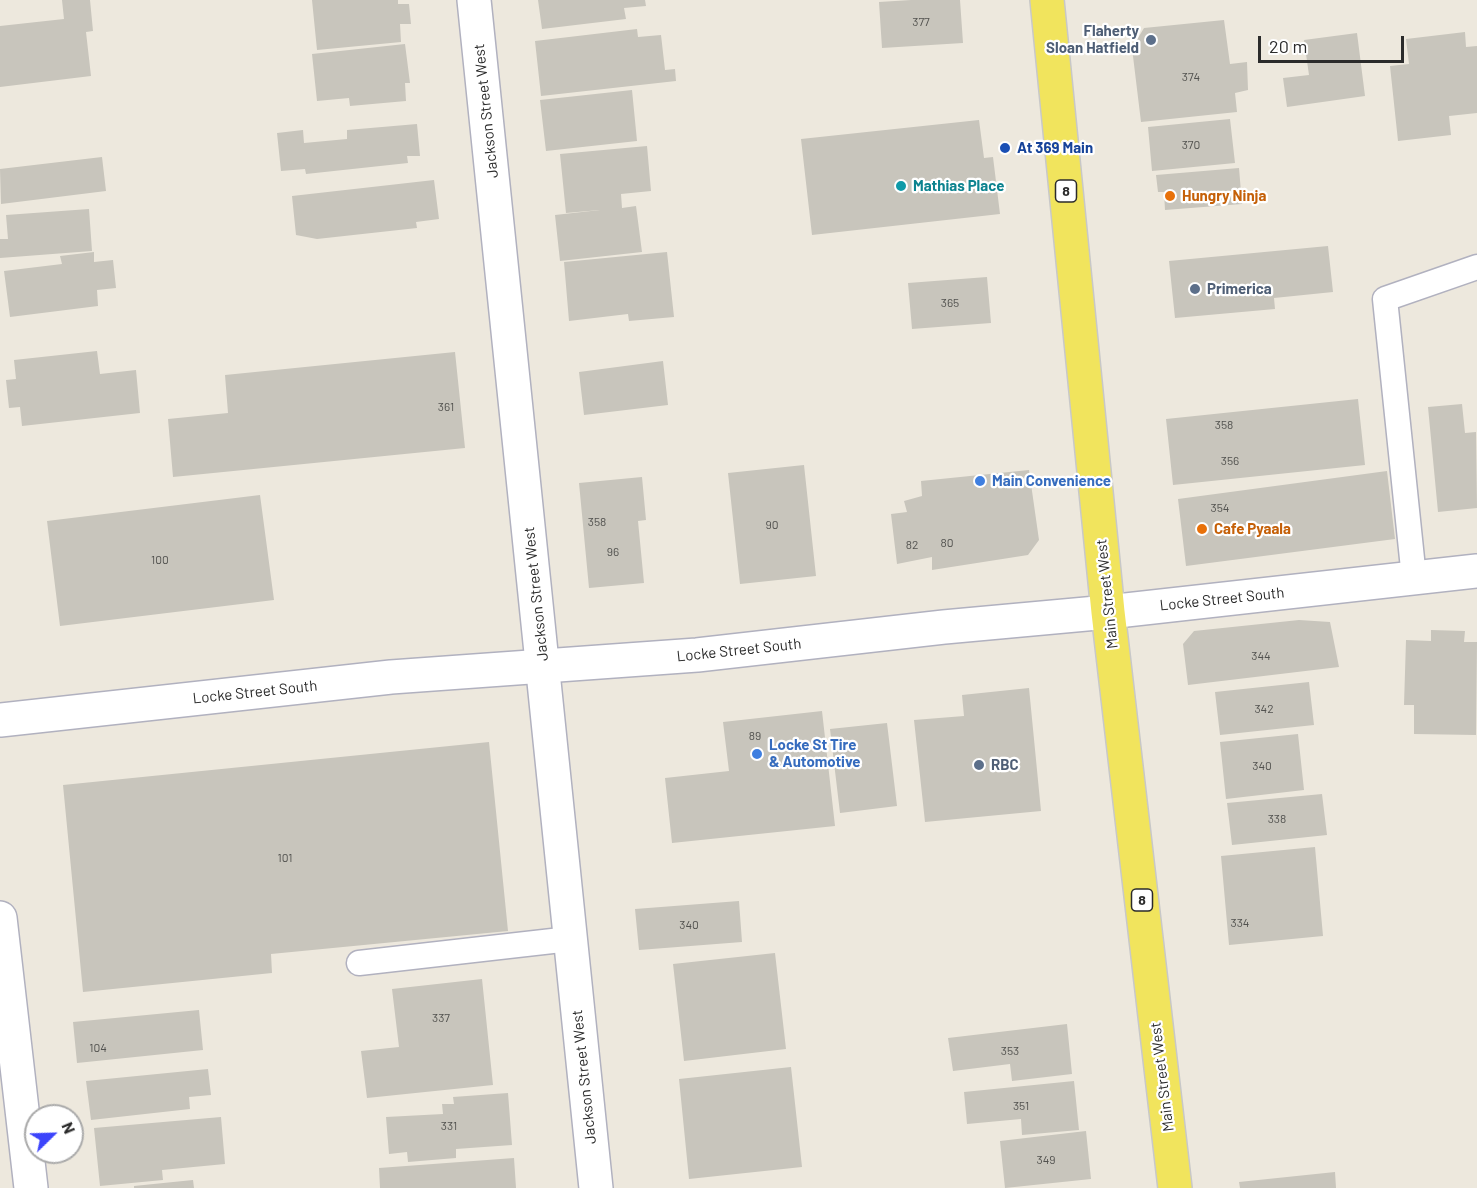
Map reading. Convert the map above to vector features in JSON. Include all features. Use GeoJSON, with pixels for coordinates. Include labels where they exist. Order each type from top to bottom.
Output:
{"type":"FeatureCollection","features":[{"type":"Feature","properties":{"kind":"main road","name":"Main Street West"},"geometry":{"type":"LineString","coordinates":[[1047,0],[1108,612],[1175,1188]]}},
{"type":"Feature","properties":{"kind":"street","name":"Jackson Street West"},"geometry":{"type":"LineString","coordinates":[[474,0],[596,1188]]}},
{"type":"Feature","properties":{"kind":"street","name":"Locke Street South"},"geometry":{"type":"LineString","coordinates":[[0,720],[391,677],[697,655],[1477,571]]}},
{"type":"Feature","properties":{"kind":"street"},"geometry":{"type":"LineString","coordinates":[[0,918],[31,1188]]}},
{"type":"Feature","properties":{"kind":"lane"},"geometry":{"type":"LineString","coordinates":[[1414,578],[1385,299],[1477,267]]}},
{"type":"Feature","properties":{"kind":"lane"},"geometry":{"type":"LineString","coordinates":[[359,963],[570,939]]}},
{"type":"Feature","properties":{"kind":"building"},"geometry":{"type":"Polygon","coordinates":[[[62,0],[90,0],[93,31],[86,32],[91,76],[0,87],[0,26],[64,19],[62,0]]]}},
{"type":"Feature","properties":{"kind":"building"},"geometry":{"type":"Polygon","coordinates":[[[312,0],[398,0],[398,4],[409,4],[411,24],[400,24],[401,42],[317,50],[312,0]]]}},
{"type":"Feature","properties":{"kind":"building"},"geometry":{"type":"Polygon","coordinates":[[[538,0],[645,0],[646,6],[624,8],[626,19],[542,29],[538,0]]]}},
{"type":"Feature","properties":{"kind":"building"},"geometry":{"type":"Polygon","coordinates":[[[960,0],[963,43],[882,48],[879,2],[960,0]]]}},
{"type":"Feature","properties":{"kind":"building"},"geometry":{"type":"Polygon","coordinates":[[[1224,20],[1230,64],[1247,62],[1248,90],[1235,93],[1237,112],[1141,122],[1132,48],[1144,28],[1224,20]]]}},
{"type":"Feature","properties":{"kind":"building"},"geometry":{"type":"Polygon","coordinates":[[[637,29],[638,37],[661,35],[665,70],[675,69],[676,81],[541,96],[535,41],[637,29]]]}},
{"type":"Feature","properties":{"kind":"building"},"geometry":{"type":"Polygon","coordinates":[[[1465,32],[1466,47],[1477,46],[1477,113],[1449,116],[1451,135],[1398,141],[1390,66],[1409,64],[1406,39],[1465,32]]]}},
{"type":"Feature","properties":{"kind":"building"},"geometry":{"type":"Polygon","coordinates":[[[1357,33],[1365,96],[1287,107],[1283,78],[1309,75],[1304,40],[1357,33]]]}},
{"type":"Feature","properties":{"kind":"building"},"geometry":{"type":"Polygon","coordinates":[[[405,44],[410,83],[405,83],[406,101],[350,106],[349,98],[317,101],[312,54],[405,44]]]}},
{"type":"Feature","properties":{"kind":"building"},"geometry":{"type":"Polygon","coordinates":[[[632,90],[637,141],[546,151],[540,100],[632,90]]]}},
{"type":"Feature","properties":{"kind":"building"},"geometry":{"type":"Polygon","coordinates":[[[1230,119],[1235,163],[1152,171],[1148,127],[1230,119]]]}},
{"type":"Feature","properties":{"kind":"building","name":"Mathias Place"},"geometry":{"type":"Polygon","coordinates":[[[979,120],[984,158],[993,157],[1000,214],[812,235],[801,139],[979,120]]]}},
{"type":"Feature","properties":{"kind":"building"},"geometry":{"type":"Polygon","coordinates":[[[417,124],[420,156],[407,156],[408,163],[306,174],[305,169],[281,171],[277,133],[303,130],[304,143],[347,139],[347,130],[417,124]]]}},
{"type":"Feature","properties":{"kind":"building"},"geometry":{"type":"Polygon","coordinates":[[[647,146],[651,191],[621,194],[622,208],[636,206],[642,252],[560,261],[555,215],[600,210],[566,213],[560,154],[647,146]]]}},
{"type":"Feature","properties":{"kind":"building"},"geometry":{"type":"Polygon","coordinates":[[[102,157],[106,191],[1,204],[0,169],[102,157]]]}},
{"type":"Feature","properties":{"kind":"building"},"geometry":{"type":"Polygon","coordinates":[[[1239,168],[1242,204],[1165,210],[1164,192],[1158,192],[1156,175],[1239,168]]]}},
{"type":"Feature","properties":{"kind":"building"},"geometry":{"type":"Polygon","coordinates":[[[434,180],[439,219],[416,222],[417,228],[317,239],[296,235],[292,196],[434,180]]]}},
{"type":"Feature","properties":{"kind":"building"},"geometry":{"type":"Polygon","coordinates":[[[89,209],[92,251],[0,258],[0,239],[8,239],[6,215],[89,209]]]}},
{"type":"Feature","properties":{"kind":"building"},"geometry":{"type":"Polygon","coordinates":[[[1328,246],[1333,292],[1274,298],[1275,309],[1175,318],[1169,261],[1328,246]]]}},
{"type":"Feature","properties":{"kind":"building"},"geometry":{"type":"Polygon","coordinates":[[[94,252],[94,262],[113,260],[116,288],[97,290],[98,306],[10,317],[4,271],[62,264],[60,256],[94,252]]]}},
{"type":"Feature","properties":{"kind":"building"},"geometry":{"type":"Polygon","coordinates":[[[667,252],[674,317],[629,321],[628,314],[569,321],[564,262],[667,252]]]}},
{"type":"Feature","properties":{"kind":"building"},"geometry":{"type":"Polygon","coordinates":[[[987,277],[991,323],[912,329],[908,283],[987,277]]]}},
{"type":"Feature","properties":{"kind":"building"},"geometry":{"type":"Polygon","coordinates":[[[97,351],[100,374],[136,370],[140,413],[22,426],[20,407],[9,408],[6,380],[16,379],[14,360],[97,351]]]}},
{"type":"Feature","properties":{"kind":"building"},"geometry":{"type":"Polygon","coordinates":[[[455,352],[465,448],[173,477],[168,419],[228,413],[225,375],[455,352]]]}},
{"type":"Feature","properties":{"kind":"building"},"geometry":{"type":"Polygon","coordinates":[[[663,361],[668,405],[584,415],[579,372],[663,361]]]}},
{"type":"Feature","properties":{"kind":"building"},"geometry":{"type":"Polygon","coordinates":[[[1358,399],[1365,465],[1173,485],[1166,419],[1358,399]]]}},
{"type":"Feature","properties":{"kind":"building"},"geometry":{"type":"Polygon","coordinates":[[[1462,404],[1465,433],[1476,432],[1477,508],[1438,512],[1428,407],[1462,404]]]}},
{"type":"Feature","properties":{"kind":"building"},"geometry":{"type":"Polygon","coordinates":[[[804,465],[816,576],[740,584],[728,473],[804,465]]]}},
{"type":"Feature","properties":{"kind":"building"},"geometry":{"type":"Polygon","coordinates":[[[1029,470],[1039,540],[1028,555],[932,570],[932,557],[897,564],[891,514],[907,512],[904,501],[922,496],[921,481],[1029,470]]]}},
{"type":"Feature","properties":{"kind":"building"},"geometry":{"type":"Polygon","coordinates":[[[1387,471],[1395,539],[1186,566],[1178,499],[1387,471]]]}},
{"type":"Feature","properties":{"kind":"building"},"geometry":{"type":"Polygon","coordinates":[[[642,477],[646,520],[638,521],[644,583],[589,588],[579,483],[642,477]]]}},
{"type":"Feature","properties":{"kind":"building"},"geometry":{"type":"Polygon","coordinates":[[[260,495],[274,600],[60,626],[47,521],[260,495]]]}},
{"type":"Feature","properties":{"kind":"building"},"geometry":{"type":"Polygon","coordinates":[[[1299,620],[1330,622],[1339,667],[1188,685],[1183,644],[1194,631],[1299,620]]]}},
{"type":"Feature","properties":{"kind":"building"},"geometry":{"type":"Polygon","coordinates":[[[1431,630],[1465,631],[1464,642],[1477,642],[1476,735],[1414,734],[1414,705],[1404,705],[1406,640],[1431,641],[1431,630]]]}},
{"type":"Feature","properties":{"kind":"building"},"geometry":{"type":"Polygon","coordinates":[[[1309,682],[1314,725],[1220,735],[1215,692],[1309,682]]]}},
{"type":"Feature","properties":{"kind":"building"},"geometry":{"type":"Polygon","coordinates":[[[1029,688],[1041,811],[925,822],[914,720],[964,716],[962,695],[1029,688]]]}},
{"type":"Feature","properties":{"kind":"building"},"geometry":{"type":"Polygon","coordinates":[[[822,711],[835,826],[672,843],[665,778],[729,771],[723,722],[822,711]]]}},
{"type":"Feature","properties":{"kind":"building"},"geometry":{"type":"Polygon","coordinates":[[[887,723],[897,806],[840,813],[830,729],[887,723]]]}},
{"type":"Feature","properties":{"kind":"building"},"geometry":{"type":"Polygon","coordinates":[[[1298,734],[1304,790],[1226,799],[1220,742],[1298,734]]]}},
{"type":"Feature","properties":{"kind":"building"},"geometry":{"type":"Polygon","coordinates":[[[489,742],[508,931],[271,954],[272,973],[83,992],[63,785],[489,742]]]}},
{"type":"Feature","properties":{"kind":"building"},"geometry":{"type":"Polygon","coordinates":[[[1322,794],[1327,835],[1232,845],[1227,803],[1322,794]]]}},
{"type":"Feature","properties":{"kind":"building"},"geometry":{"type":"Polygon","coordinates":[[[1315,847],[1323,936],[1229,945],[1221,856],[1315,847]]]}},
{"type":"Feature","properties":{"kind":"building"},"geometry":{"type":"Polygon","coordinates":[[[739,901],[742,942],[639,950],[635,909],[739,901]]]}},
{"type":"Feature","properties":{"kind":"building"},"geometry":{"type":"Polygon","coordinates":[[[775,953],[786,1049],[684,1061],[673,964],[775,953]]]}},
{"type":"Feature","properties":{"kind":"building"},"geometry":{"type":"Polygon","coordinates":[[[482,979],[493,1085],[367,1098],[361,1051],[399,1047],[392,989],[482,979]]]}},
{"type":"Feature","properties":{"kind":"building"},"geometry":{"type":"Polygon","coordinates":[[[199,1010],[203,1050],[77,1063],[73,1022],[199,1010]]]}},
{"type":"Feature","properties":{"kind":"building"},"geometry":{"type":"Polygon","coordinates":[[[1067,1024],[1072,1074],[1012,1081],[1010,1064],[953,1071],[948,1038],[1067,1024]]]}},
{"type":"Feature","properties":{"kind":"building"},"geometry":{"type":"Polygon","coordinates":[[[791,1067],[802,1167],[689,1179],[679,1079],[791,1067]]]}},
{"type":"Feature","properties":{"kind":"building"},"geometry":{"type":"Polygon","coordinates":[[[208,1069],[211,1095],[189,1097],[190,1109],[91,1120],[86,1081],[208,1069]]]}},
{"type":"Feature","properties":{"kind":"building"},"geometry":{"type":"Polygon","coordinates":[[[1074,1081],[1079,1130],[1022,1135],[1021,1119],[967,1124],[964,1092],[1074,1081]]]}},
{"type":"Feature","properties":{"kind":"building"},"geometry":{"type":"Polygon","coordinates":[[[508,1093],[512,1145],[456,1149],[456,1158],[408,1162],[407,1152],[389,1154],[386,1117],[443,1114],[442,1104],[454,1104],[453,1097],[508,1093]]]}},
{"type":"Feature","properties":{"kind":"building"},"geometry":{"type":"Polygon","coordinates":[[[221,1117],[225,1164],[162,1170],[163,1180],[100,1186],[94,1128],[221,1117]]]}},
{"type":"Feature","properties":{"kind":"building"},"geometry":{"type":"Polygon","coordinates":[[[1086,1131],[1091,1179],[1005,1188],[1000,1141],[1086,1131]]]}},
{"type":"Feature","properties":{"kind":"building"},"geometry":{"type":"Polygon","coordinates":[[[514,1158],[516,1188],[380,1188],[379,1168],[514,1158]]]}},
{"type":"Feature","properties":{"kind":"building"},"geometry":{"type":"Polygon","coordinates":[[[1335,1172],[1336,1188],[1240,1188],[1239,1182],[1335,1172]]]}},
{"type":"Feature","properties":{"kind":"building"},"geometry":{"type":"Polygon","coordinates":[[[193,1180],[194,1188],[134,1188],[134,1186],[193,1180]]]}},
{"type":"Feature","properties":{"kind":"place","name":"Flaherty Sloan Hatfield"},"geometry":{"type":"Point","coordinates":[1151,40]}},
{"type":"Feature","properties":{"kind":"place","name":"At 369 Main"},"geometry":{"type":"Point","coordinates":[1005,148]}},
{"type":"Feature","properties":{"kind":"place","name":"Mathias Place"},"geometry":{"type":"Point","coordinates":[901,186]}},
{"type":"Feature","properties":{"kind":"place","name":"Hungry Ninja"},"geometry":{"type":"Point","coordinates":[1170,196]}},
{"type":"Feature","properties":{"kind":"place","name":"Primerica"},"geometry":{"type":"Point","coordinates":[1195,289]}},
{"type":"Feature","properties":{"kind":"place","name":"Main Convenience"},"geometry":{"type":"Point","coordinates":[980,481]}},
{"type":"Feature","properties":{"kind":"place","name":"Cafe Pyaala"},"geometry":{"type":"Point","coordinates":[1202,529]}},
{"type":"Feature","properties":{"kind":"place","name":"Locke St Tire & Automotive"},"geometry":{"type":"Point","coordinates":[757,754]}},
{"type":"Feature","properties":{"kind":"place","name":"RBC"},"geometry":{"type":"Point","coordinates":[979,765]}}]}
